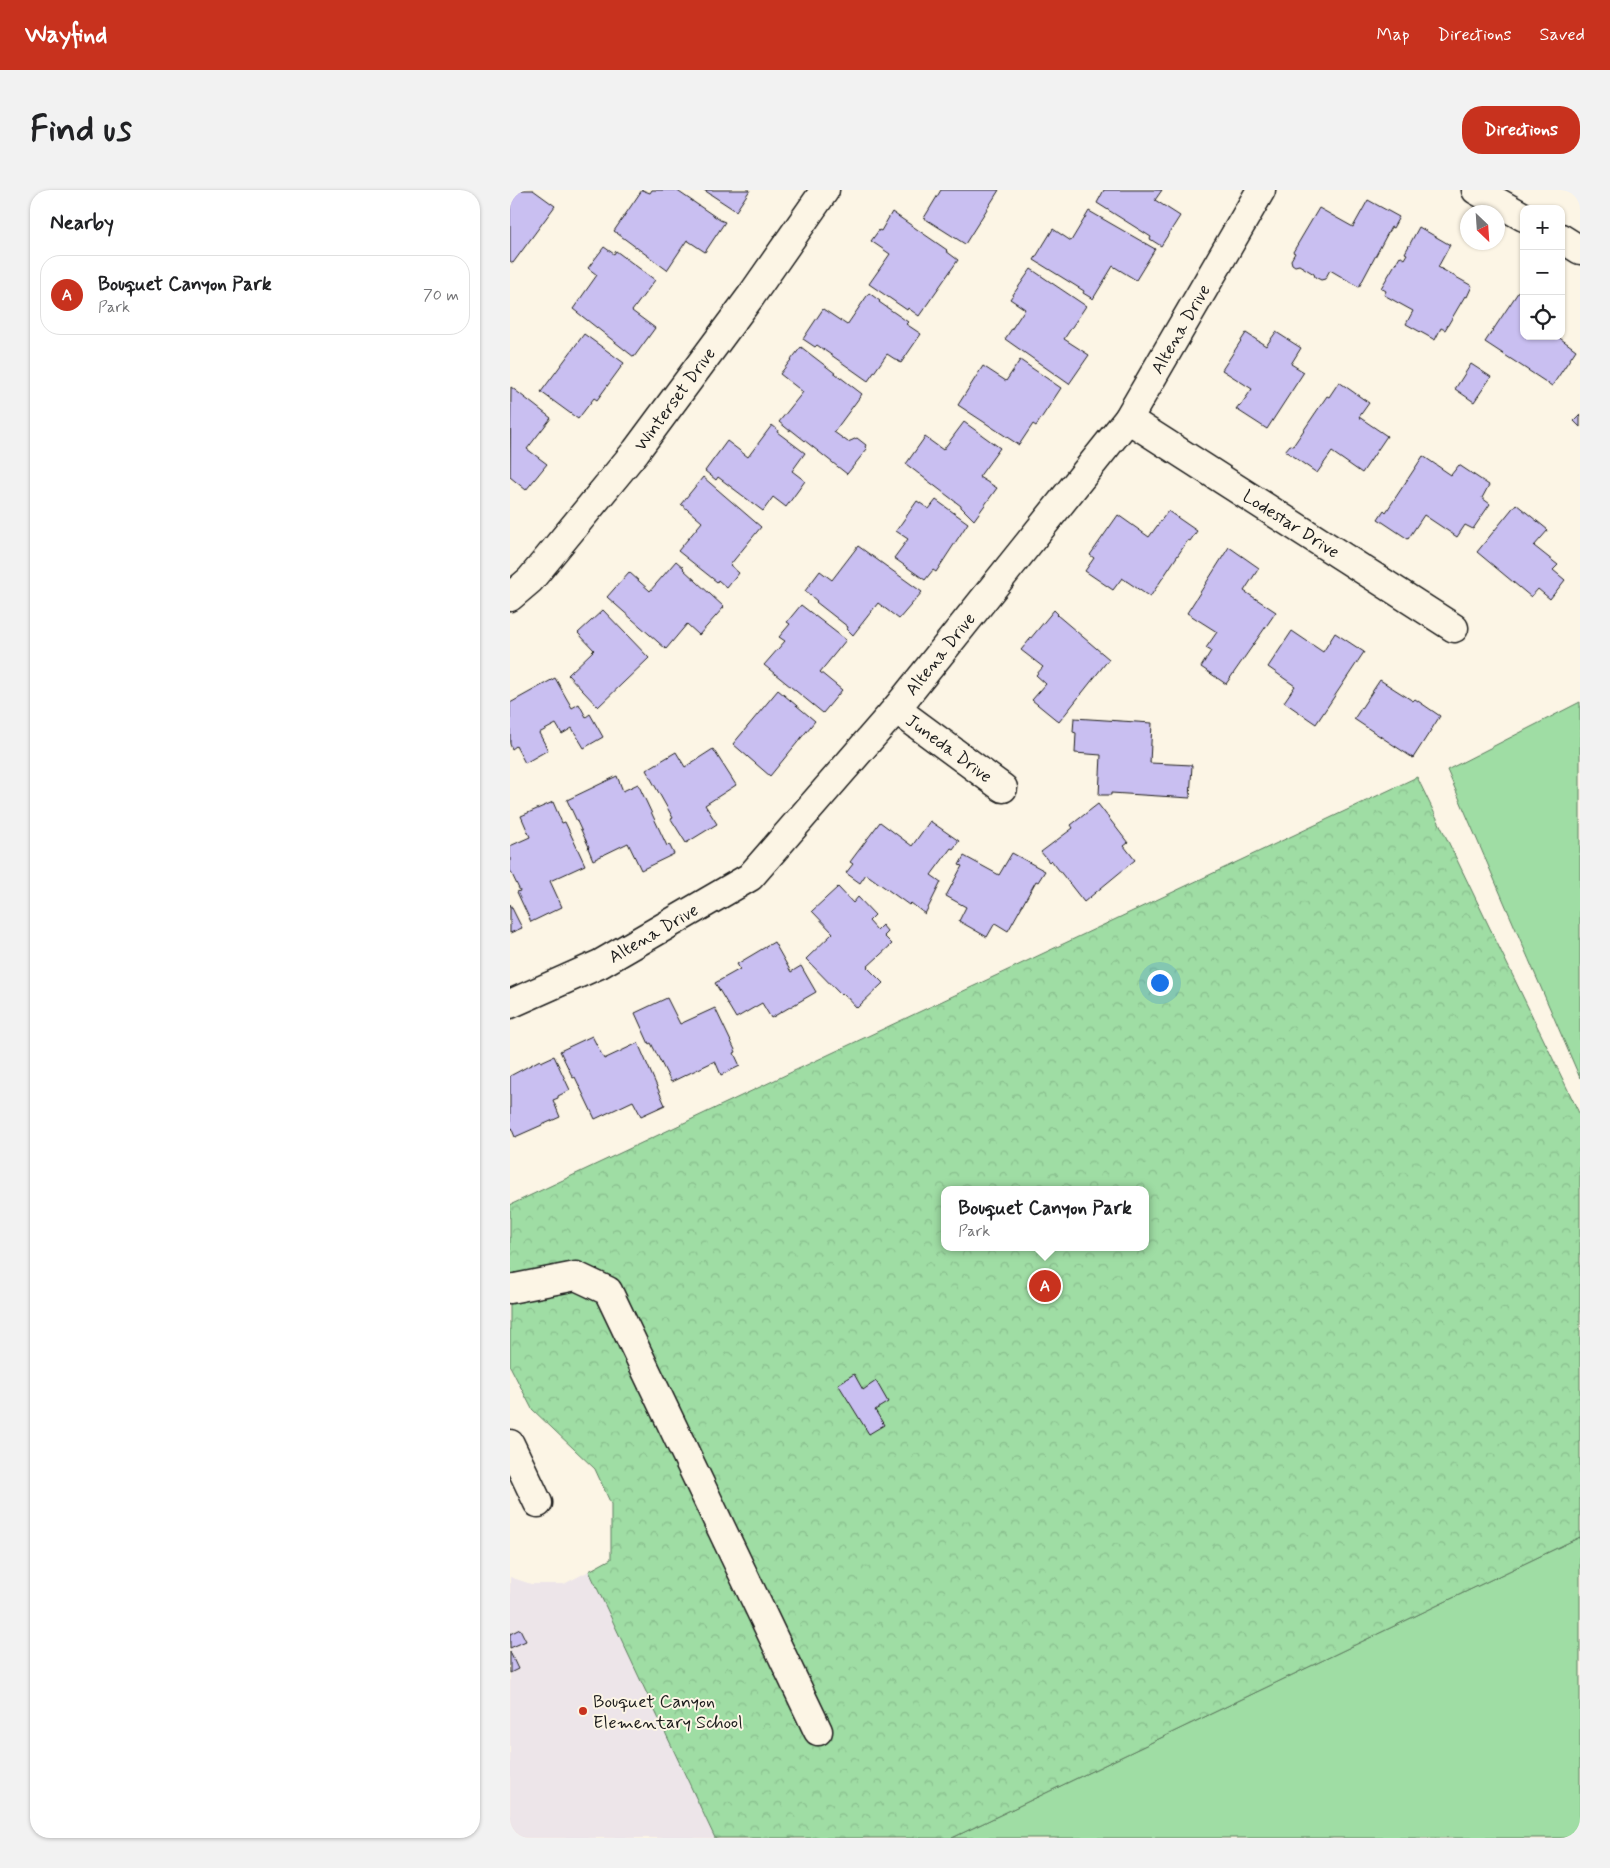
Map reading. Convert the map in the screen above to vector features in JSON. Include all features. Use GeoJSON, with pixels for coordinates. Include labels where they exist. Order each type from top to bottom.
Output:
{"type":"FeatureCollection","features":[{"type":"Feature","properties":{"kind":"street","name":"Winterset Drive"},"geometry":{"type":"LineString","coordinates":[[510,597],[530,580],[636,451],[751,296],[825,190]]}},
{"type":"Feature","properties":{"kind":"street","name":"Altena Drive"},"geometry":{"type":"LineString","coordinates":[[510,1004],[600,964],[750,876],[896,709],[1128,419],[1261,190]]}},
{"type":"Feature","properties":{"kind":"street"},"geometry":{"type":"LineString","coordinates":[[1476,190],[1520,215]]}},
{"type":"Feature","properties":{"kind":"street"},"geometry":{"type":"LineString","coordinates":[[1565,241],[1580,250]]}},
{"type":"Feature","properties":{"kind":"street","name":"Lodestar Drive"},"geometry":{"type":"LineString","coordinates":[[1128,419],[1454,628]]}},
{"type":"Feature","properties":{"kind":"street","name":"Juneda Drive"},"geometry":{"type":"LineString","coordinates":[[896,709],[1003,788]]}},
{"type":"Feature","properties":{"kind":"street"},"geometry":{"type":"LineString","coordinates":[[510,1289],[576,1276],[608,1291],[818,1731]]}},
{"type":"Feature","properties":{"kind":"street"},"geometry":{"type":"LineString","coordinates":[[510,1444],[538,1503]]}},
{"type":"Feature","properties":{"kind":"shaded area","name":"Bouquet Canyon Elementary School"},"geometry":{"type":"Polygon","coordinates":[[[589,1571],[715,1838],[510,1838],[510,1577],[531,1584],[564,1584],[589,1571]]]}},
{"type":"Feature","properties":{"kind":"green space"},"geometry":{"type":"Polygon","coordinates":[[[1580,702],[1580,1078],[1447,770],[1580,702]]]}},
{"type":"Feature","properties":{"kind":"green space"},"geometry":{"type":"Polygon","coordinates":[[[1417,777],[1580,1115],[1580,1537],[952,1838],[715,1838],[589,1571],[611,1559],[611,1504],[595,1469],[532,1409],[510,1366],[510,1205],[1417,777]]]}},
{"type":"Feature","properties":{"kind":"green space"},"geometry":{"type":"Polygon","coordinates":[[[1580,1537],[1580,1838],[952,1838],[1580,1537]]]}},
{"type":"Feature","properties":{"kind":"building"},"geometry":{"type":"Polygon","coordinates":[[[510,190],[533,190],[555,206],[513,263],[510,261],[510,190]]]}},
{"type":"Feature","properties":{"kind":"building"},"geometry":{"type":"Polygon","coordinates":[[[642,190],[650,193],[652,190],[676,190],[725,222],[705,252],[687,240],[667,270],[614,231],[642,190]]]}},
{"type":"Feature","properties":{"kind":"building"},"geometry":{"type":"Polygon","coordinates":[[[704,190],[750,190],[736,211],[704,190]]]}},
{"type":"Feature","properties":{"kind":"building"},"geometry":{"type":"Polygon","coordinates":[[[941,190],[999,190],[965,244],[924,218],[941,190]]]}},
{"type":"Feature","properties":{"kind":"building"},"geometry":{"type":"Polygon","coordinates":[[[1104,190],[1162,190],[1155,200],[1180,216],[1161,246],[1150,239],[1151,237],[1097,203],[1104,190]]]}},
{"type":"Feature","properties":{"kind":"building"},"geometry":{"type":"Polygon","coordinates":[[[1368,200],[1399,217],[1393,228],[1391,227],[1359,287],[1330,270],[1325,279],[1321,280],[1299,265],[1295,266],[1292,264],[1291,260],[1295,253],[1293,252],[1319,208],[1353,227],[1368,200]]]}},
{"type":"Feature","properties":{"kind":"building"},"geometry":{"type":"Polygon","coordinates":[[[1089,211],[1155,249],[1136,280],[1113,266],[1093,299],[1083,293],[1084,291],[1034,260],[1053,229],[1071,241],[1089,211]]]}},
{"type":"Feature","properties":{"kind":"building"},"geometry":{"type":"Polygon","coordinates":[[[892,212],[947,250],[958,260],[919,316],[869,284],[890,254],[871,241],[879,230],[881,231],[892,212]]]}},
{"type":"Feature","properties":{"kind":"building"},"geometry":{"type":"Polygon","coordinates":[[[1419,227],[1450,245],[1438,267],[1472,286],[1445,330],[1441,328],[1435,340],[1406,324],[1413,311],[1384,295],[1386,291],[1381,288],[1400,256],[1404,259],[1407,254],[1405,253],[1419,227]]]}},
{"type":"Feature","properties":{"kind":"building"},"geometry":{"type":"Polygon","coordinates":[[[604,247],[614,254],[616,251],[655,280],[632,311],[655,328],[634,357],[573,309],[597,275],[588,268],[604,247]]]}},
{"type":"Feature","properties":{"kind":"building"},"geometry":{"type":"Polygon","coordinates":[[[1031,269],[1086,306],[1064,339],[1089,355],[1069,384],[1005,339],[1025,309],[1010,299],[1031,269]]]}},
{"type":"Feature","properties":{"kind":"building"},"geometry":{"type":"Polygon","coordinates":[[[1519,291],[1520,340],[1562,340],[1576,350],[1552,386],[1485,342],[1519,291]]]}},
{"type":"Feature","properties":{"kind":"building"},"geometry":{"type":"Polygon","coordinates":[[[869,293],[921,334],[901,363],[887,354],[868,381],[817,345],[815,347],[803,339],[823,309],[847,325],[869,293]]]}},
{"type":"Feature","properties":{"kind":"building"},"geometry":{"type":"Polygon","coordinates":[[[1276,332],[1301,348],[1291,364],[1304,372],[1267,429],[1236,409],[1252,389],[1222,370],[1246,333],[1266,346],[1276,332]]]}},
{"type":"Feature","properties":{"kind":"building"},"geometry":{"type":"Polygon","coordinates":[[[584,334],[624,363],[597,400],[594,398],[578,419],[541,392],[584,334]]]}},
{"type":"Feature","properties":{"kind":"building"},"geometry":{"type":"Polygon","coordinates":[[[801,347],[862,394],[834,432],[848,442],[857,438],[866,445],[867,449],[847,474],[779,422],[803,392],[780,374],[801,347]]]}},
{"type":"Feature","properties":{"kind":"building"},"geometry":{"type":"Polygon","coordinates":[[[1020,360],[1061,388],[1036,426],[1033,424],[1019,445],[958,405],[983,366],[1006,381],[1020,360]]]}},
{"type":"Feature","properties":{"kind":"building"},"geometry":{"type":"Polygon","coordinates":[[[1471,364],[1491,377],[1474,402],[1455,389],[1471,364]]]}},
{"type":"Feature","properties":{"kind":"building"},"geometry":{"type":"Polygon","coordinates":[[[1339,382],[1369,403],[1359,417],[1387,436],[1362,473],[1332,452],[1317,473],[1285,451],[1290,445],[1293,446],[1327,396],[1329,397],[1339,382]]]}},
{"type":"Feature","properties":{"kind":"building"},"geometry":{"type":"Polygon","coordinates":[[[511,387],[551,418],[527,449],[547,464],[526,490],[510,477],[511,387]]]}},
{"type":"Feature","properties":{"kind":"building"},"geometry":{"type":"Polygon","coordinates":[[[1580,415],[1580,427],[1574,421],[1580,415]]]}},
{"type":"Feature","properties":{"kind":"building"},"geometry":{"type":"Polygon","coordinates":[[[964,422],[1000,448],[979,477],[997,488],[974,520],[961,506],[906,464],[925,437],[943,450],[964,422]]]}},
{"type":"Feature","properties":{"kind":"building"},"geometry":{"type":"Polygon","coordinates":[[[772,425],[778,430],[777,432],[805,453],[792,471],[805,481],[786,507],[773,497],[763,511],[718,477],[716,480],[705,471],[727,441],[748,457],[772,425]]]}},
{"type":"Feature","properties":{"kind":"building"},"geometry":{"type":"Polygon","coordinates":[[[1423,456],[1451,475],[1459,465],[1489,485],[1482,498],[1490,504],[1473,529],[1465,525],[1457,537],[1424,515],[1408,539],[1378,519],[1384,510],[1386,512],[1423,456]]]}},
{"type":"Feature","properties":{"kind":"building"},"geometry":{"type":"Polygon","coordinates":[[[703,477],[761,527],[730,565],[739,573],[727,588],[678,551],[702,522],[681,504],[703,477]]]}},
{"type":"Feature","properties":{"kind":"building"},"geometry":{"type":"Polygon","coordinates":[[[936,500],[968,523],[936,572],[933,570],[925,580],[894,558],[908,539],[896,531],[917,501],[929,509],[936,500]]]}},
{"type":"Feature","properties":{"kind":"building"},"geometry":{"type":"Polygon","coordinates":[[[1516,504],[1548,530],[1534,546],[1558,565],[1553,570],[1565,580],[1550,599],[1538,589],[1531,597],[1477,552],[1516,504]]]}},
{"type":"Feature","properties":{"kind":"building"},"geometry":{"type":"Polygon","coordinates":[[[1168,511],[1197,531],[1190,541],[1188,540],[1150,597],[1122,578],[1113,590],[1085,571],[1094,558],[1090,555],[1118,515],[1149,537],[1168,511]]]}},
{"type":"Feature","properties":{"kind":"building"},"geometry":{"type":"Polygon","coordinates":[[[858,546],[922,592],[899,619],[878,603],[853,635],[847,629],[848,627],[805,591],[820,571],[832,580],[858,546]]]}},
{"type":"Feature","properties":{"kind":"building"},"geometry":{"type":"Polygon","coordinates":[[[1229,547],[1259,568],[1244,591],[1276,612],[1226,684],[1201,667],[1211,651],[1206,648],[1217,632],[1187,613],[1229,547]]]}},
{"type":"Feature","properties":{"kind":"building"},"geometry":{"type":"Polygon","coordinates":[[[676,561],[724,607],[699,635],[687,624],[666,649],[607,597],[629,572],[650,591],[676,561]]]}},
{"type":"Feature","properties":{"kind":"building"},"geometry":{"type":"Polygon","coordinates":[[[801,605],[846,640],[820,672],[842,690],[823,713],[764,665],[785,641],[779,637],[790,624],[787,622],[801,605]]]}},
{"type":"Feature","properties":{"kind":"building"},"geometry":{"type":"Polygon","coordinates":[[[603,610],[649,658],[598,707],[568,675],[594,650],[578,633],[603,610]]]}},
{"type":"Feature","properties":{"kind":"building"},"geometry":{"type":"Polygon","coordinates":[[[1054,610],[1057,615],[1109,659],[1059,722],[1032,700],[1046,684],[1036,675],[1043,667],[1021,650],[1054,610]]]}},
{"type":"Feature","properties":{"kind":"building"},"geometry":{"type":"Polygon","coordinates":[[[1292,631],[1323,652],[1335,633],[1364,652],[1316,724],[1284,702],[1295,686],[1268,667],[1292,631]]]}},
{"type":"Feature","properties":{"kind":"building"},"geometry":{"type":"Polygon","coordinates":[[[555,678],[572,708],[579,704],[586,717],[590,714],[603,737],[584,748],[572,728],[562,734],[556,724],[539,733],[548,750],[525,763],[516,746],[512,749],[510,744],[510,703],[555,678]]]}},
{"type":"Feature","properties":{"kind":"building"},"geometry":{"type":"Polygon","coordinates":[[[1380,680],[1413,701],[1415,699],[1440,716],[1413,758],[1354,719],[1380,680]]]}},
{"type":"Feature","properties":{"kind":"building"},"geometry":{"type":"Polygon","coordinates":[[[778,690],[815,721],[770,776],[733,744],[778,690]]]}},
{"type":"Feature","properties":{"kind":"building"},"geometry":{"type":"Polygon","coordinates":[[[1074,718],[1152,723],[1150,763],[1192,765],[1190,798],[1111,793],[1111,795],[1099,795],[1101,755],[1075,753],[1076,733],[1073,732],[1074,718]]]}},
{"type":"Feature","properties":{"kind":"building"},"geometry":{"type":"Polygon","coordinates":[[[713,749],[736,785],[705,805],[717,824],[686,843],[671,819],[673,818],[646,770],[676,752],[685,767],[713,749]]]}},
{"type":"Feature","properties":{"kind":"building"},"geometry":{"type":"Polygon","coordinates":[[[617,776],[623,791],[638,784],[667,846],[669,844],[674,854],[641,870],[628,843],[593,860],[567,800],[617,776]]]}},
{"type":"Feature","properties":{"kind":"building"},"geometry":{"type":"Polygon","coordinates":[[[553,802],[562,823],[565,822],[585,865],[550,881],[562,907],[531,922],[517,892],[520,891],[510,870],[510,846],[530,837],[521,816],[553,802]]]}},
{"type":"Feature","properties":{"kind":"building"},"geometry":{"type":"Polygon","coordinates":[[[1098,804],[1128,843],[1124,846],[1135,860],[1084,902],[1051,860],[1049,862],[1041,852],[1073,828],[1071,825],[1098,804]]]}},
{"type":"Feature","properties":{"kind":"building"},"geometry":{"type":"Polygon","coordinates":[[[930,821],[959,841],[953,849],[951,848],[931,875],[941,882],[925,914],[911,903],[909,905],[866,874],[860,883],[846,873],[853,864],[850,862],[880,822],[912,846],[930,821]]]}},
{"type":"Feature","properties":{"kind":"building"},"geometry":{"type":"Polygon","coordinates":[[[1012,853],[1045,871],[1038,882],[1036,881],[1008,931],[995,923],[987,937],[959,921],[966,907],[946,896],[962,866],[959,865],[964,856],[999,875],[1012,853]]]}},
{"type":"Feature","properties":{"kind":"building"},"geometry":{"type":"Polygon","coordinates":[[[838,887],[853,903],[858,897],[875,915],[869,921],[877,930],[882,925],[888,932],[884,936],[892,944],[867,967],[883,983],[857,1008],[843,993],[841,995],[806,959],[833,933],[812,911],[838,887]]]}},
{"type":"Feature","properties":{"kind":"building"},"geometry":{"type":"Polygon","coordinates":[[[510,904],[522,928],[510,933],[510,904]]]}},
{"type":"Feature","properties":{"kind":"building"},"geometry":{"type":"Polygon","coordinates":[[[774,942],[791,972],[801,966],[816,992],[771,1018],[762,1003],[736,1018],[715,983],[740,969],[737,964],[774,942]]]}},
{"type":"Feature","properties":{"kind":"building"},"geometry":{"type":"Polygon","coordinates":[[[667,998],[680,1024],[715,1008],[736,1052],[734,1053],[740,1066],[721,1075],[715,1061],[671,1082],[651,1043],[649,1044],[635,1013],[667,998]]]}},
{"type":"Feature","properties":{"kind":"building"},"geometry":{"type":"Polygon","coordinates":[[[592,1036],[604,1059],[638,1043],[665,1105],[641,1116],[633,1101],[595,1119],[560,1051],[592,1036]]]}},
{"type":"Feature","properties":{"kind":"building"},"geometry":{"type":"Polygon","coordinates":[[[554,1056],[570,1090],[553,1100],[560,1117],[515,1137],[510,1125],[510,1076],[540,1060],[541,1062],[554,1056]]]}},
{"type":"Feature","properties":{"kind":"building"},"geometry":{"type":"Polygon","coordinates":[[[854,1374],[863,1390],[876,1381],[888,1402],[875,1410],[884,1425],[869,1434],[838,1384],[854,1374]]]}},
{"type":"Feature","properties":{"kind":"building"},"geometry":{"type":"Polygon","coordinates":[[[520,1629],[526,1641],[510,1648],[510,1634],[520,1629]]]}},
{"type":"Feature","properties":{"kind":"building"},"geometry":{"type":"Polygon","coordinates":[[[510,1652],[518,1669],[510,1673],[510,1652]]]}},
{"type":"Feature","properties":{"kind":"place","name":"Bouquet Canyon Park"},"geometry":{"type":"Point","coordinates":[1045,1286]}},
{"type":"Feature","properties":{"kind":"place","name":"Bouquet Canyon Elementary School"},"geometry":{"type":"Point","coordinates":[583,1711]}}]}
